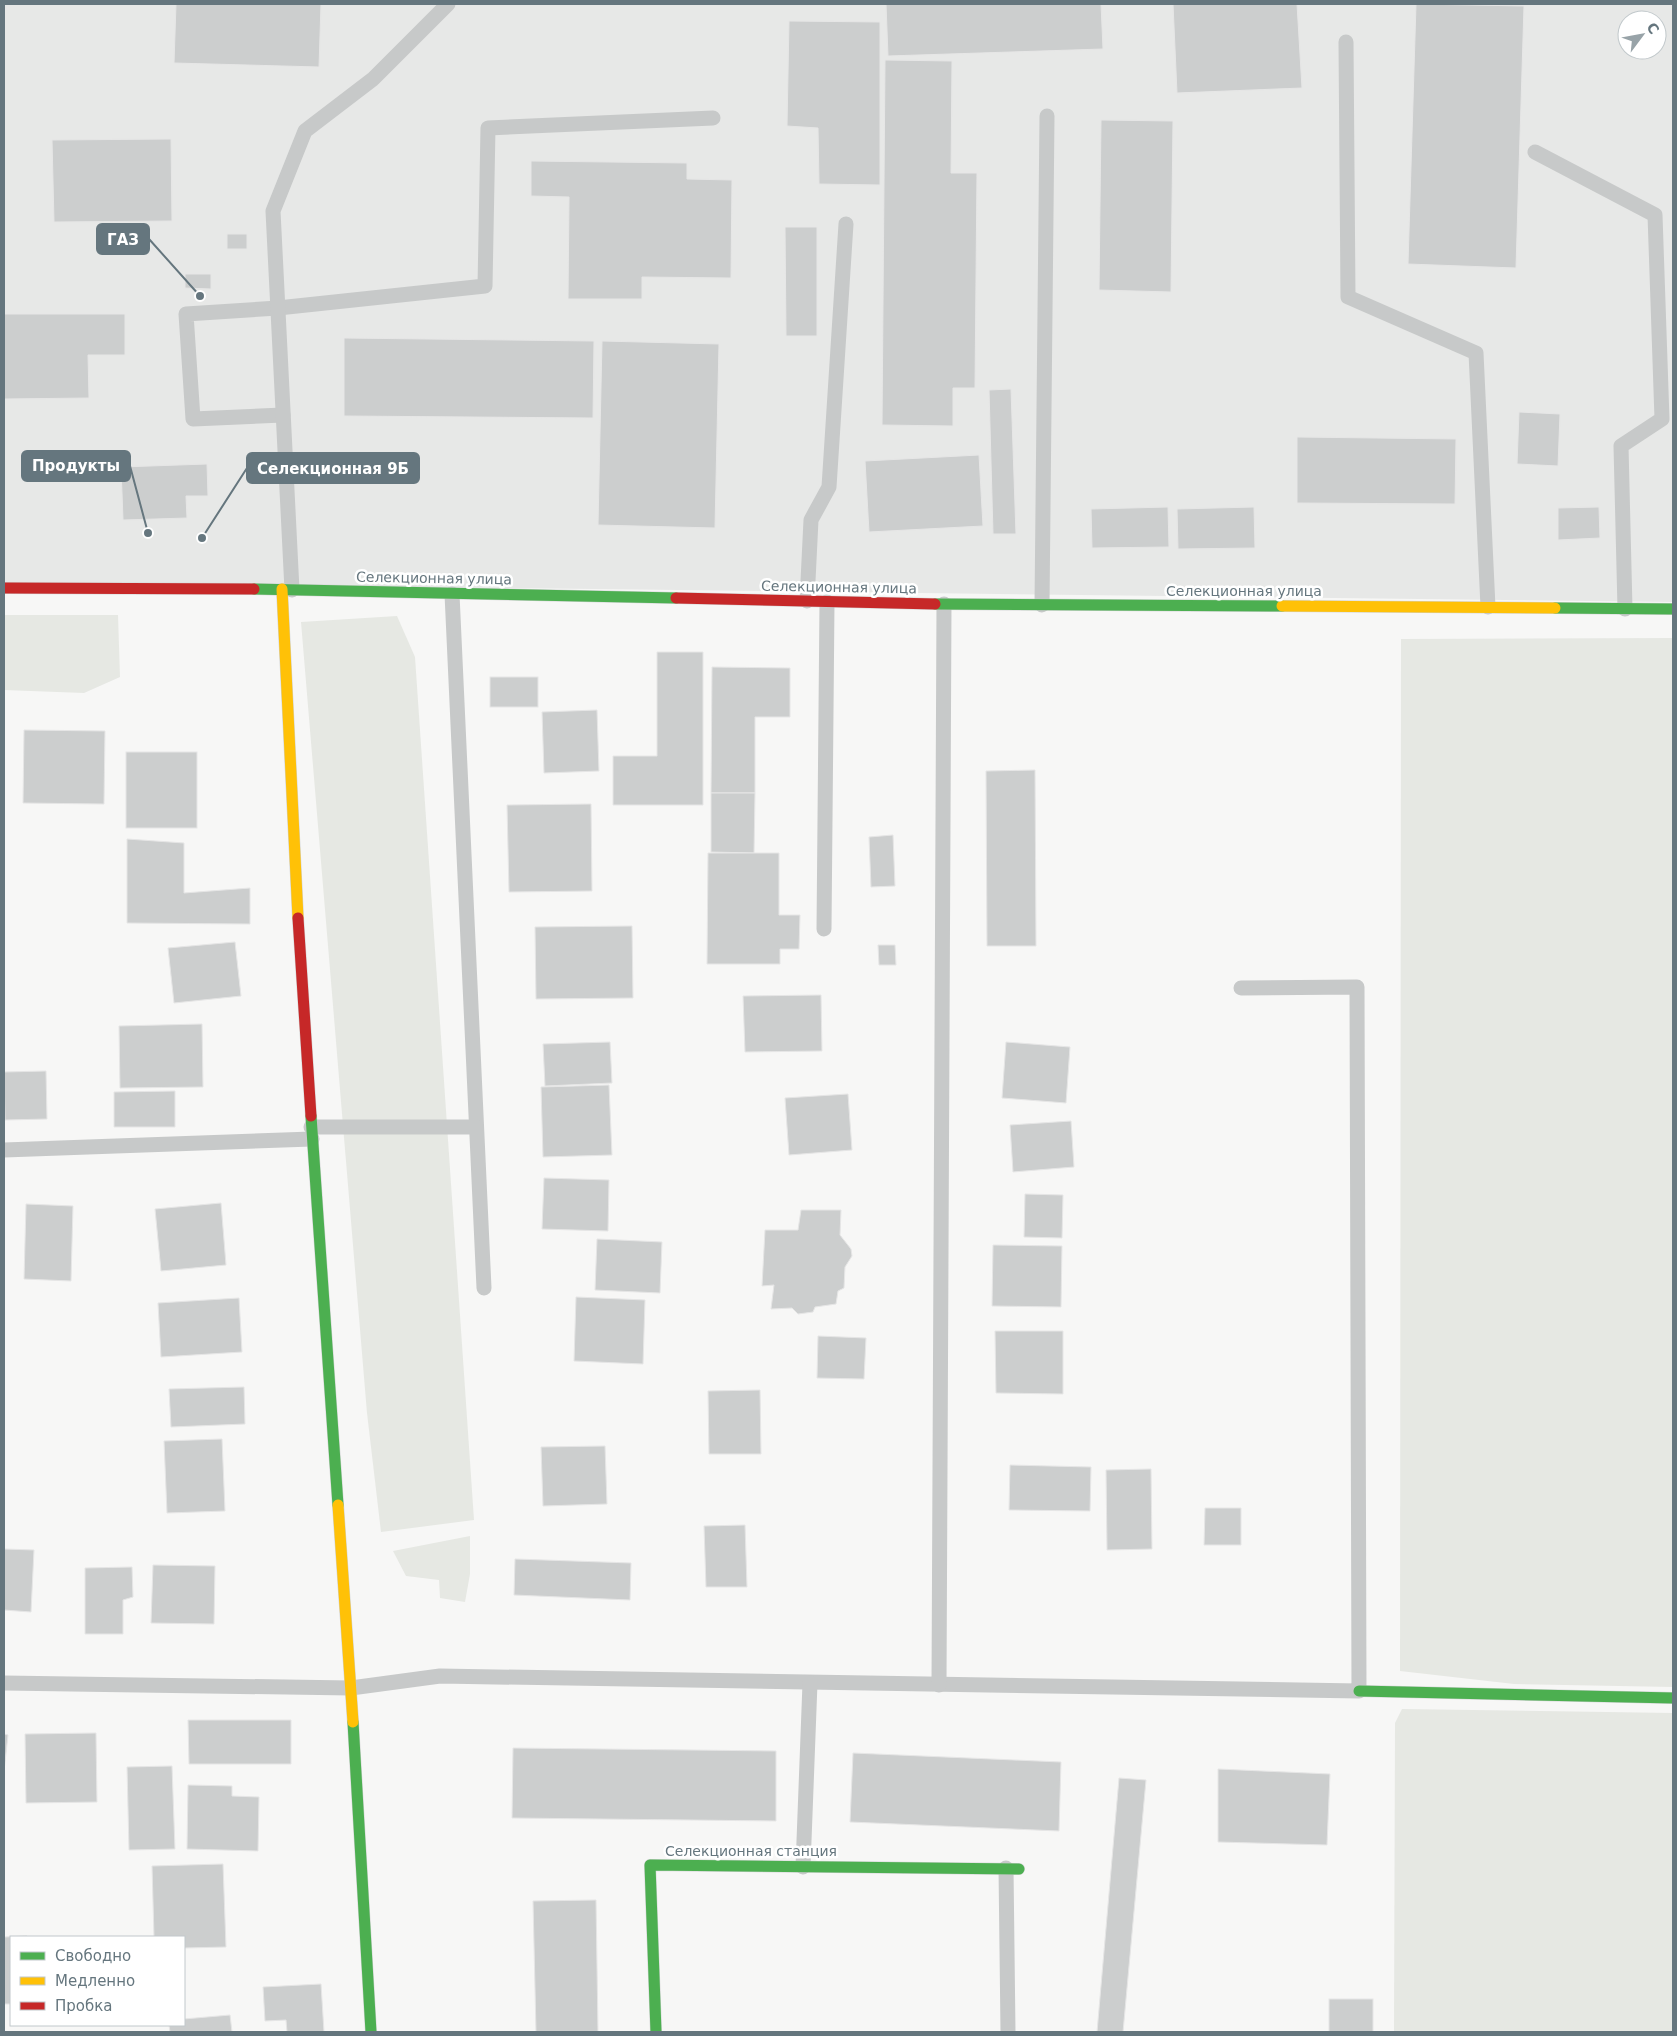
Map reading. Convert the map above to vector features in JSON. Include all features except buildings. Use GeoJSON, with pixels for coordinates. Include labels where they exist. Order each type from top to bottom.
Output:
{"type":"FeatureCollection","features":[{"type":"Feature","properties":{"kind":"street","name":"Селекционная улица"},"geometry":{"type":"LineString","coordinates":[[4,588],[287,590],[944,604],[1673,609]]}},
{"type":"Feature","properties":{"kind":"street"},"geometry":{"type":"LineString","coordinates":[[287,590],[311,1133],[351,1688],[372,2032]]}},
{"type":"Feature","properties":{"kind":"street"},"geometry":{"type":"LineString","coordinates":[[1359,1691],[1673,1698]]}},
{"type":"Feature","properties":{"kind":"street","name":"Селекционная станция"},"geometry":{"type":"LineString","coordinates":[[656,2032],[650,1865],[1012,1869]]}},
{"type":"Feature","properties":{"kind":"lane"},"geometry":{"type":"LineString","coordinates":[[287,590],[283,415],[273,210],[305,131],[372,79],[448,4]]}},
{"type":"Feature","properties":{"kind":"lane"},"geometry":{"type":"LineString","coordinates":[[1346,42],[1348,296],[1476,353],[1488,608]]}},
{"type":"Feature","properties":{"kind":"lane"},"geometry":{"type":"LineString","coordinates":[[1042,605],[1047,116]]}},
{"type":"Feature","properties":{"kind":"lane"},"geometry":{"type":"LineString","coordinates":[[283,415],[193,419],[186,314],[278,308],[485,286],[488,128],[713,118]]}},
{"type":"Feature","properties":{"kind":"lane"},"geometry":{"type":"LineString","coordinates":[[1535,152],[1654,215],[1662,419],[1621,446],[1625,608]]}},
{"type":"Feature","properties":{"kind":"lane"},"geometry":{"type":"LineString","coordinates":[[807,601],[811,520],[828,487],[846,224]]}},
{"type":"Feature","properties":{"kind":"lane"},"geometry":{"type":"LineString","coordinates":[[452,594],[484,1288]]}},
{"type":"Feature","properties":{"kind":"lane"},"geometry":{"type":"LineString","coordinates":[[824,929],[827,602]]}},
{"type":"Feature","properties":{"kind":"lane"},"geometry":{"type":"LineString","coordinates":[[939,1685],[944,604]]}},
{"type":"Feature","properties":{"kind":"lane"},"geometry":{"type":"LineString","coordinates":[[4,1682],[351,1688],[440,1676],[1359,1691],[1357,987],[1241,988]]}},
{"type":"Feature","properties":{"kind":"lane"},"geometry":{"type":"LineString","coordinates":[[4,1150],[311,1133],[476,1127]]}},
{"type":"Feature","properties":{"kind":"lane"},"geometry":{"type":"LineString","coordinates":[[803,1867],[810,1683]]}},
{"type":"Feature","properties":{"kind":"lane"},"geometry":{"type":"LineString","coordinates":[[1008,2032],[1012,1869]]}},
{"type":"Feature","properties":{"kind":"shaded area"},"geometry":{"type":"Polygon","coordinates":[[[4,4],[1673,4],[1673,602],[4,582],[4,4]]]}},
{"type":"Feature","properties":{"kind":"shaded area"},"geometry":{"type":"Polygon","coordinates":[[[4,615],[118,615],[120,677],[84,693],[4,690],[4,615]]]}},
{"type":"Feature","properties":{"kind":"shaded area"},"geometry":{"type":"Polygon","coordinates":[[[397,616],[415,657],[474,1520],[381,1532],[367,1413],[301,622],[397,616]]]}},
{"type":"Feature","properties":{"kind":"shaded area"},"geometry":{"type":"Polygon","coordinates":[[[1673,638],[1673,1687],[1514,1684],[1400,1671],[1401,639],[1673,638]]]}},
{"type":"Feature","properties":{"kind":"shaded area"},"geometry":{"type":"Polygon","coordinates":[[[470,1536],[470,1574],[465,1602],[440,1598],[439,1580],[406,1576],[393,1551],[470,1536]]]}},
{"type":"Feature","properties":{"kind":"shaded area"},"geometry":{"type":"Polygon","coordinates":[[[1402,1709],[1673,1713],[1673,2032],[1394,2032],[1395,1723],[1402,1709]]]}},
{"type":"Feature","properties":{"kind":"traffic: fast"},"geometry":{"type":"LineString","coordinates":[[254,589],[676,598]]}},
{"type":"Feature","properties":{"kind":"traffic: fast"},"geometry":{"type":"LineString","coordinates":[[935,604],[1282,606]]}},
{"type":"Feature","properties":{"kind":"traffic: fast"},"geometry":{"type":"LineString","coordinates":[[1555,608],[1673,609]]}},
{"type":"Feature","properties":{"kind":"traffic: fast"},"geometry":{"type":"LineString","coordinates":[[311,1116],[338,1505]]}},
{"type":"Feature","properties":{"kind":"traffic: fast"},"geometry":{"type":"LineString","coordinates":[[1359,1691],[1673,1698]]}},
{"type":"Feature","properties":{"kind":"traffic: fast"},"geometry":{"type":"LineString","coordinates":[[353,1722],[371,2032]]}},
{"type":"Feature","properties":{"kind":"traffic: fast"},"geometry":{"type":"LineString","coordinates":[[656,2032],[650,1865],[1019,1869]]}},
{"type":"Feature","properties":{"kind":"traffic: slow"},"geometry":{"type":"LineString","coordinates":[[282,589],[298,918]]}},
{"type":"Feature","properties":{"kind":"traffic: slow"},"geometry":{"type":"LineString","coordinates":[[1282,606],[1555,608]]}},
{"type":"Feature","properties":{"kind":"traffic: slow"},"geometry":{"type":"LineString","coordinates":[[338,1505],[353,1722]]}},
{"type":"Feature","properties":{"kind":"traffic: jam"},"geometry":{"type":"LineString","coordinates":[[4,588],[254,589]]}},
{"type":"Feature","properties":{"kind":"traffic: jam"},"geometry":{"type":"LineString","coordinates":[[676,598],[935,604]]}},
{"type":"Feature","properties":{"kind":"traffic: jam"},"geometry":{"type":"LineString","coordinates":[[298,918],[311,1116]]}},
{"type":"Feature","properties":{"kind":"place","name":"ГАЗ"},"geometry":{"type":"Point","coordinates":[200,296]}},
{"type":"Feature","properties":{"kind":"place","name":"Продукты"},"geometry":{"type":"Point","coordinates":[148,533]}},
{"type":"Feature","properties":{"kind":"place","name":"Селекционная 9Б"},"geometry":{"type":"Point","coordinates":[202,538]}}]}
